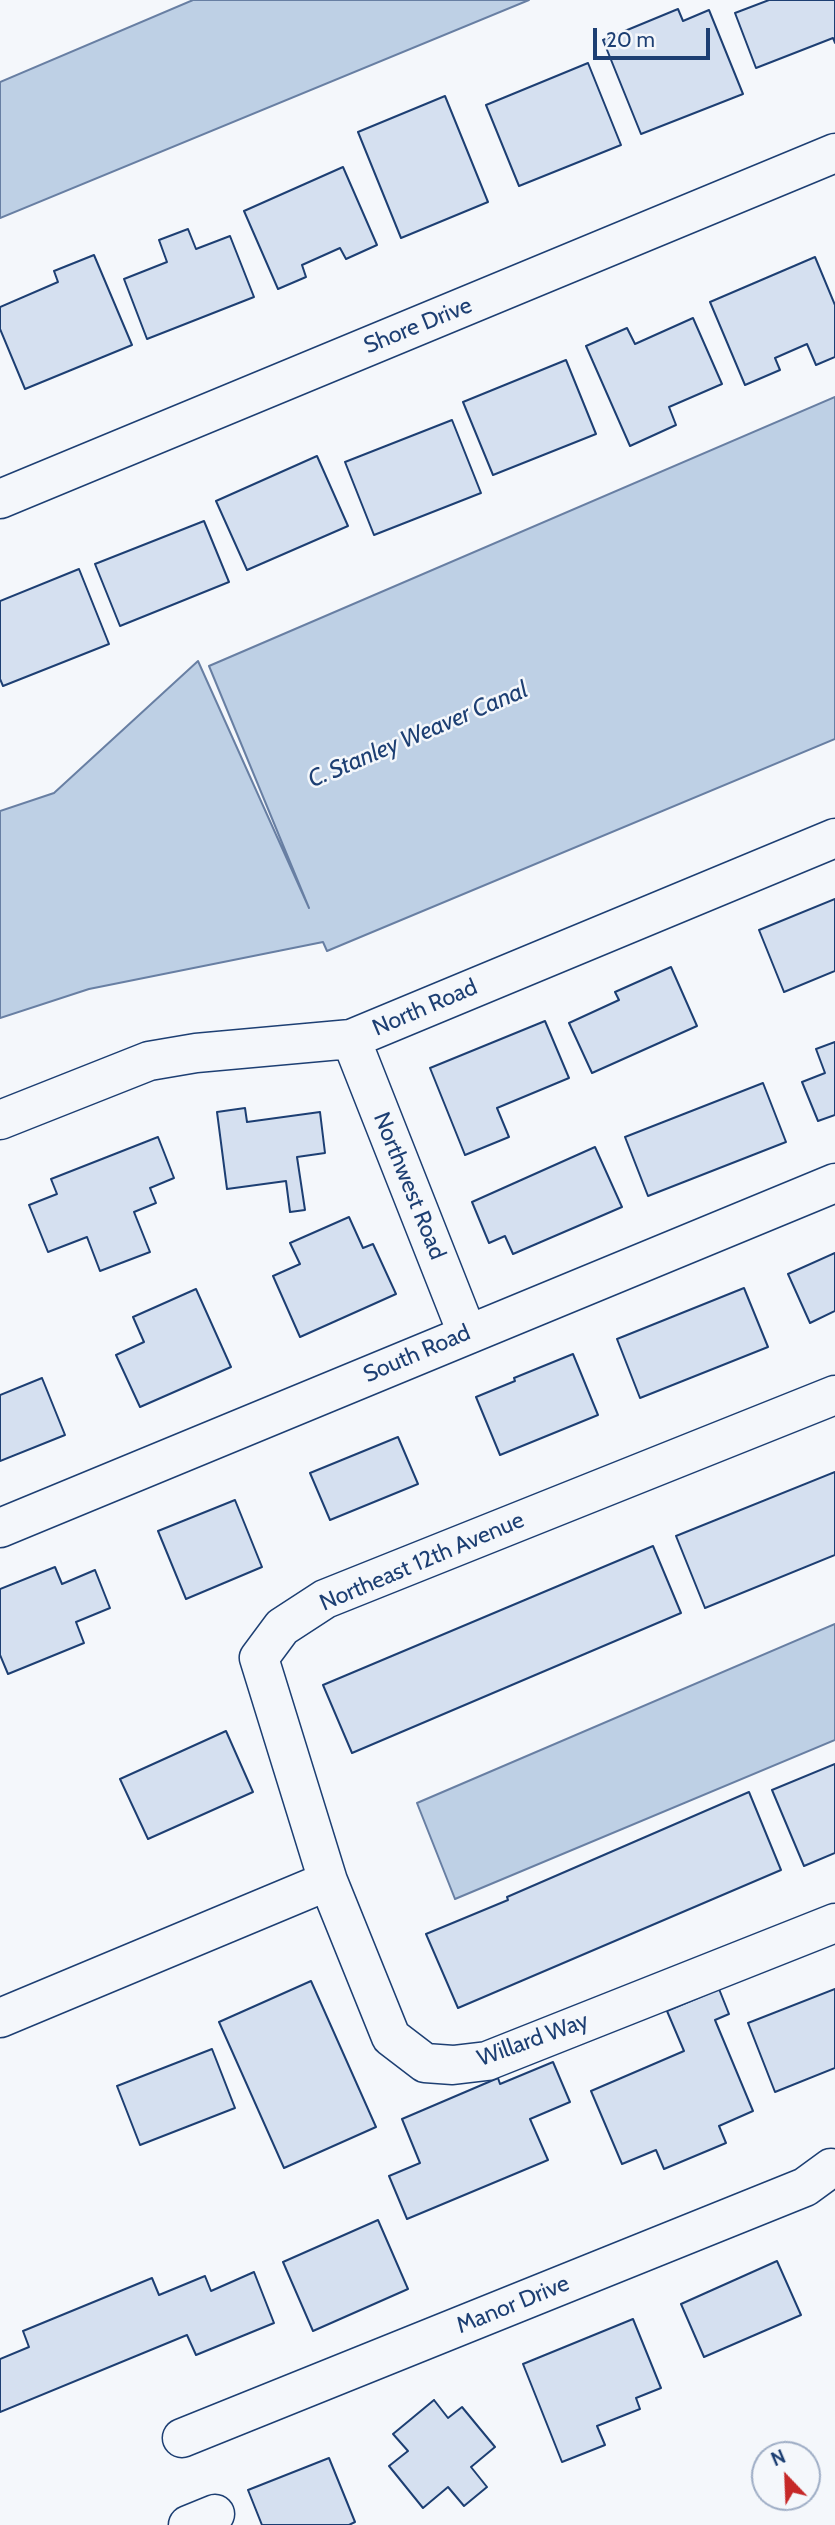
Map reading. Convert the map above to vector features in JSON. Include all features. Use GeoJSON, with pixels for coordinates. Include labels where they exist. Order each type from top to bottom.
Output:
{"type":"FeatureCollection","features":[{"type":"Feature","properties":{"kind":"street","name":"Shore Drive"},"geometry":{"type":"LineString","coordinates":[[0,499],[835,153]]}},
{"type":"Feature","properties":{"kind":"street","name":"North Road"},"geometry":{"type":"LineString","coordinates":[[0,1120],[149,1060],[196,1053],[351,1039],[835,838]]}},
{"type":"Feature","properties":{"kind":"street","name":"Northwest Road"},"geometry":{"type":"LineString","coordinates":[[351,1039],[467,1334]]}},
{"type":"Feature","properties":{"kind":"street","name":"South Road"},"geometry":{"type":"LineString","coordinates":[[0,1528],[835,1183]]}},
{"type":"Feature","properties":{"kind":"street","name":"Northeast 12th Avenue"},"geometry":{"type":"LineString","coordinates":[[328,1881],[259,1658],[282,1627],[325,1599],[835,1395]]}},
{"type":"Feature","properties":{"kind":"street"},"geometry":{"type":"LineString","coordinates":[[0,2018],[328,1881]]}},
{"type":"Feature","properties":{"kind":"street","name":"Willard Way"},"geometry":{"type":"LineString","coordinates":[[328,1881],[391,2037],[425,2063],[487,2061],[835,1923]]}},
{"type":"Feature","properties":{"kind":"street","name":"Manor Drive"},"geometry":{"type":"LineString","coordinates":[[182,2438],[805,2187],[834,2168]]}},
{"type":"Feature","properties":{"kind":"water"},"geometry":{"type":"Polygon","coordinates":[[[193,0],[529,0],[0,218],[0,82],[193,0]]]}},
{"type":"Feature","properties":{"kind":"water","name":"C. Stanley Weaver Canal"},"geometry":{"type":"Polygon","coordinates":[[[835,397],[835,739],[327,951],[323,942],[89,989],[0,1018],[0,811],[54,793],[198,661],[309,908],[209,666],[835,397]]]}},
{"type":"Feature","properties":{"kind":"water"},"geometry":{"type":"Polygon","coordinates":[[[835,1624],[835,1740],[455,1899],[417,1803],[835,1624]]]}},
{"type":"Feature","properties":{"kind":"building"},"geometry":{"type":"Polygon","coordinates":[[[769,0],[835,0],[835,43],[833,38],[756,68],[735,13],[769,0]]]}},
{"type":"Feature","properties":{"kind":"building"},"geometry":{"type":"Polygon","coordinates":[[[678,9],[683,21],[709,10],[743,94],[641,134],[603,40],[678,9]]]}},
{"type":"Feature","properties":{"kind":"building"},"geometry":{"type":"Polygon","coordinates":[[[588,63],[621,145],[519,186],[486,105],[588,63]]]}},
{"type":"Feature","properties":{"kind":"building"},"geometry":{"type":"Polygon","coordinates":[[[445,96],[488,202],[401,238],[358,132],[445,96]]]}},
{"type":"Feature","properties":{"kind":"building"},"geometry":{"type":"Polygon","coordinates":[[[343,167],[377,245],[346,259],[340,248],[302,265],[306,277],[278,289],[244,211],[343,167]]]}},
{"type":"Feature","properties":{"kind":"building"},"geometry":{"type":"Polygon","coordinates":[[[188,229],[196,249],[230,236],[254,297],[147,339],[124,279],[167,262],[159,240],[188,229]]]}},
{"type":"Feature","properties":{"kind":"building"},"geometry":{"type":"Polygon","coordinates":[[[94,255],[132,345],[25,389],[0,329],[0,307],[58,282],[54,271],[94,255]]]}},
{"type":"Feature","properties":{"kind":"building"},"geometry":{"type":"Polygon","coordinates":[[[815,257],[835,305],[835,357],[816,365],[807,344],[775,358],[780,370],[745,385],[710,302],[815,257]]]}},
{"type":"Feature","properties":{"kind":"building"},"geometry":{"type":"Polygon","coordinates":[[[693,318],[722,384],[669,407],[676,425],[630,446],[586,346],[627,328],[635,344],[693,318]]]}},
{"type":"Feature","properties":{"kind":"building"},"geometry":{"type":"Polygon","coordinates":[[[566,360],[596,434],[493,475],[463,402],[566,360]]]}},
{"type":"Feature","properties":{"kind":"building"},"geometry":{"type":"Polygon","coordinates":[[[452,420],[481,493],[374,535],[345,462],[452,420]]]}},
{"type":"Feature","properties":{"kind":"building"},"geometry":{"type":"Polygon","coordinates":[[[317,456],[348,526],[247,570],[216,501],[317,456]]]}},
{"type":"Feature","properties":{"kind":"building"},"geometry":{"type":"Polygon","coordinates":[[[204,521],[229,582],[120,626],[95,564],[204,521]]]}},
{"type":"Feature","properties":{"kind":"building"},"geometry":{"type":"Polygon","coordinates":[[[79,569],[109,644],[3,686],[0,679],[0,601],[79,569]]]}},
{"type":"Feature","properties":{"kind":"building"},"geometry":{"type":"Polygon","coordinates":[[[835,899],[835,971],[784,992],[759,930],[835,899]]]}},
{"type":"Feature","properties":{"kind":"building"},"geometry":{"type":"Polygon","coordinates":[[[671,967],[697,1026],[592,1073],[569,1023],[619,1000],[615,992],[671,967]]]}},
{"type":"Feature","properties":{"kind":"building"},"geometry":{"type":"Polygon","coordinates":[[[545,1021],[569,1078],[497,1108],[509,1137],[465,1155],[430,1068],[545,1021]]]}},
{"type":"Feature","properties":{"kind":"building"},"geometry":{"type":"Polygon","coordinates":[[[835,1042],[835,1115],[818,1121],[802,1082],[825,1073],[816,1049],[835,1042]]]}},
{"type":"Feature","properties":{"kind":"building"},"geometry":{"type":"Polygon","coordinates":[[[763,1083],[786,1142],[648,1196],[625,1137],[763,1083]]]}},
{"type":"Feature","properties":{"kind":"building"},"geometry":{"type":"Polygon","coordinates":[[[245,1108],[247,1122],[320,1112],[325,1153],[297,1157],[305,1210],[290,1212],[286,1181],[227,1189],[217,1112],[245,1108]]]}},
{"type":"Feature","properties":{"kind":"building"},"geometry":{"type":"Polygon","coordinates":[[[158,1137],[174,1178],[150,1188],[156,1203],[134,1212],[150,1252],[100,1271],[87,1237],[48,1252],[29,1205],[57,1194],[51,1179],[158,1137]]]}},
{"type":"Feature","properties":{"kind":"building"},"geometry":{"type":"Polygon","coordinates":[[[595,1147],[622,1207],[513,1254],[505,1236],[489,1243],[472,1202],[595,1147]]]}},
{"type":"Feature","properties":{"kind":"building"},"geometry":{"type":"Polygon","coordinates":[[[349,1217],[363,1248],[373,1244],[396,1294],[300,1337],[273,1276],[300,1264],[290,1243],[349,1217]]]}},
{"type":"Feature","properties":{"kind":"building"},"geometry":{"type":"Polygon","coordinates":[[[835,1253],[835,1311],[810,1323],[788,1274],[835,1253]]]}},
{"type":"Feature","properties":{"kind":"building"},"geometry":{"type":"Polygon","coordinates":[[[744,1288],[768,1347],[640,1398],[617,1339],[744,1288]]]}},
{"type":"Feature","properties":{"kind":"building"},"geometry":{"type":"Polygon","coordinates":[[[196,1289],[231,1367],[140,1407],[116,1355],[144,1342],[133,1317],[196,1289]]]}},
{"type":"Feature","properties":{"kind":"building"},"geometry":{"type":"Polygon","coordinates":[[[573,1354],[598,1415],[500,1455],[476,1397],[573,1354]]]}},
{"type":"Feature","properties":{"kind":"building"},"geometry":{"type":"Polygon","coordinates":[[[42,1378],[65,1435],[0,1461],[0,1395],[42,1378]]]}},
{"type":"Feature","properties":{"kind":"building"},"geometry":{"type":"Polygon","coordinates":[[[398,1437],[418,1484],[330,1520],[310,1473],[398,1437]]]}},
{"type":"Feature","properties":{"kind":"building"},"geometry":{"type":"Polygon","coordinates":[[[835,1472],[835,1555],[705,1608],[676,1536],[835,1472]]]}},
{"type":"Feature","properties":{"kind":"building"},"geometry":{"type":"Polygon","coordinates":[[[235,1500],[262,1567],[186,1599],[158,1531],[235,1500]]]}},
{"type":"Feature","properties":{"kind":"building"},"geometry":{"type":"Polygon","coordinates":[[[653,1546],[681,1613],[352,1753],[323,1685],[653,1546]]]}},
{"type":"Feature","properties":{"kind":"building"},"geometry":{"type":"Polygon","coordinates":[[[55,1567],[62,1584],[95,1570],[110,1608],[76,1622],[84,1643],[8,1674],[0,1655],[0,1589],[55,1567]]]}},
{"type":"Feature","properties":{"kind":"building"},"geometry":{"type":"Polygon","coordinates":[[[226,1731],[253,1792],[148,1839],[120,1779],[226,1731]]]}},
{"type":"Feature","properties":{"kind":"building"},"geometry":{"type":"Polygon","coordinates":[[[835,1764],[835,1853],[804,1866],[772,1790],[835,1764]]]}},
{"type":"Feature","properties":{"kind":"building"},"geometry":{"type":"Polygon","coordinates":[[[749,1792],[781,1870],[458,2008],[426,1934],[749,1792]]]}},
{"type":"Feature","properties":{"kind":"building"},"geometry":{"type":"Polygon","coordinates":[[[311,1981],[376,2127],[284,2168],[219,2022],[311,1981]]]}},
{"type":"Feature","properties":{"kind":"building"},"geometry":{"type":"Polygon","coordinates":[[[719,1989],[729,2014],[715,2020],[753,2111],[719,2126],[726,2143],[664,2169],[656,2150],[622,2164],[591,2091],[684,2051],[667,2011],[719,1989]]]}},
{"type":"Feature","properties":{"kind":"building"},"geometry":{"type":"Polygon","coordinates":[[[835,1989],[835,2068],[775,2092],[748,2023],[835,1989]]]}},
{"type":"Feature","properties":{"kind":"building"},"geometry":{"type":"Polygon","coordinates":[[[212,2049],[235,2108],[140,2145],[117,2086],[212,2049]]]}},
{"type":"Feature","properties":{"kind":"building"},"geometry":{"type":"Polygon","coordinates":[[[553,2062],[570,2102],[530,2119],[548,2160],[407,2219],[389,2176],[420,2163],[402,2119],[498,2078],[500,2084],[553,2062]]]}},
{"type":"Feature","properties":{"kind":"building"},"geometry":{"type":"Polygon","coordinates":[[[378,2220],[408,2289],[313,2331],[283,2262],[378,2220]]]}},
{"type":"Feature","properties":{"kind":"building"},"geometry":{"type":"Polygon","coordinates":[[[777,2261],[801,2315],[704,2357],[681,2304],[777,2261]]]}},
{"type":"Feature","properties":{"kind":"building"},"geometry":{"type":"Polygon","coordinates":[[[254,2272],[274,2323],[196,2355],[187,2335],[0,2412],[0,2359],[29,2347],[23,2331],[152,2278],[159,2295],[205,2276],[211,2291],[254,2272]]]}},
{"type":"Feature","properties":{"kind":"building"},"geometry":{"type":"Polygon","coordinates":[[[633,2319],[661,2388],[636,2398],[640,2409],[597,2426],[605,2445],[562,2462],[523,2364],[633,2319]]]}},
{"type":"Feature","properties":{"kind":"building"},"geometry":{"type":"Polygon","coordinates":[[[434,2400],[448,2418],[462,2407],[495,2447],[471,2467],[487,2487],[464,2506],[448,2487],[423,2508],[389,2466],[408,2451],[393,2434],[434,2400]]]}},
{"type":"Feature","properties":{"kind":"building"},"geometry":{"type":"Polygon","coordinates":[[[329,2458],[355,2522],[349,2525],[262,2525],[248,2490],[329,2458]]]}}]}
